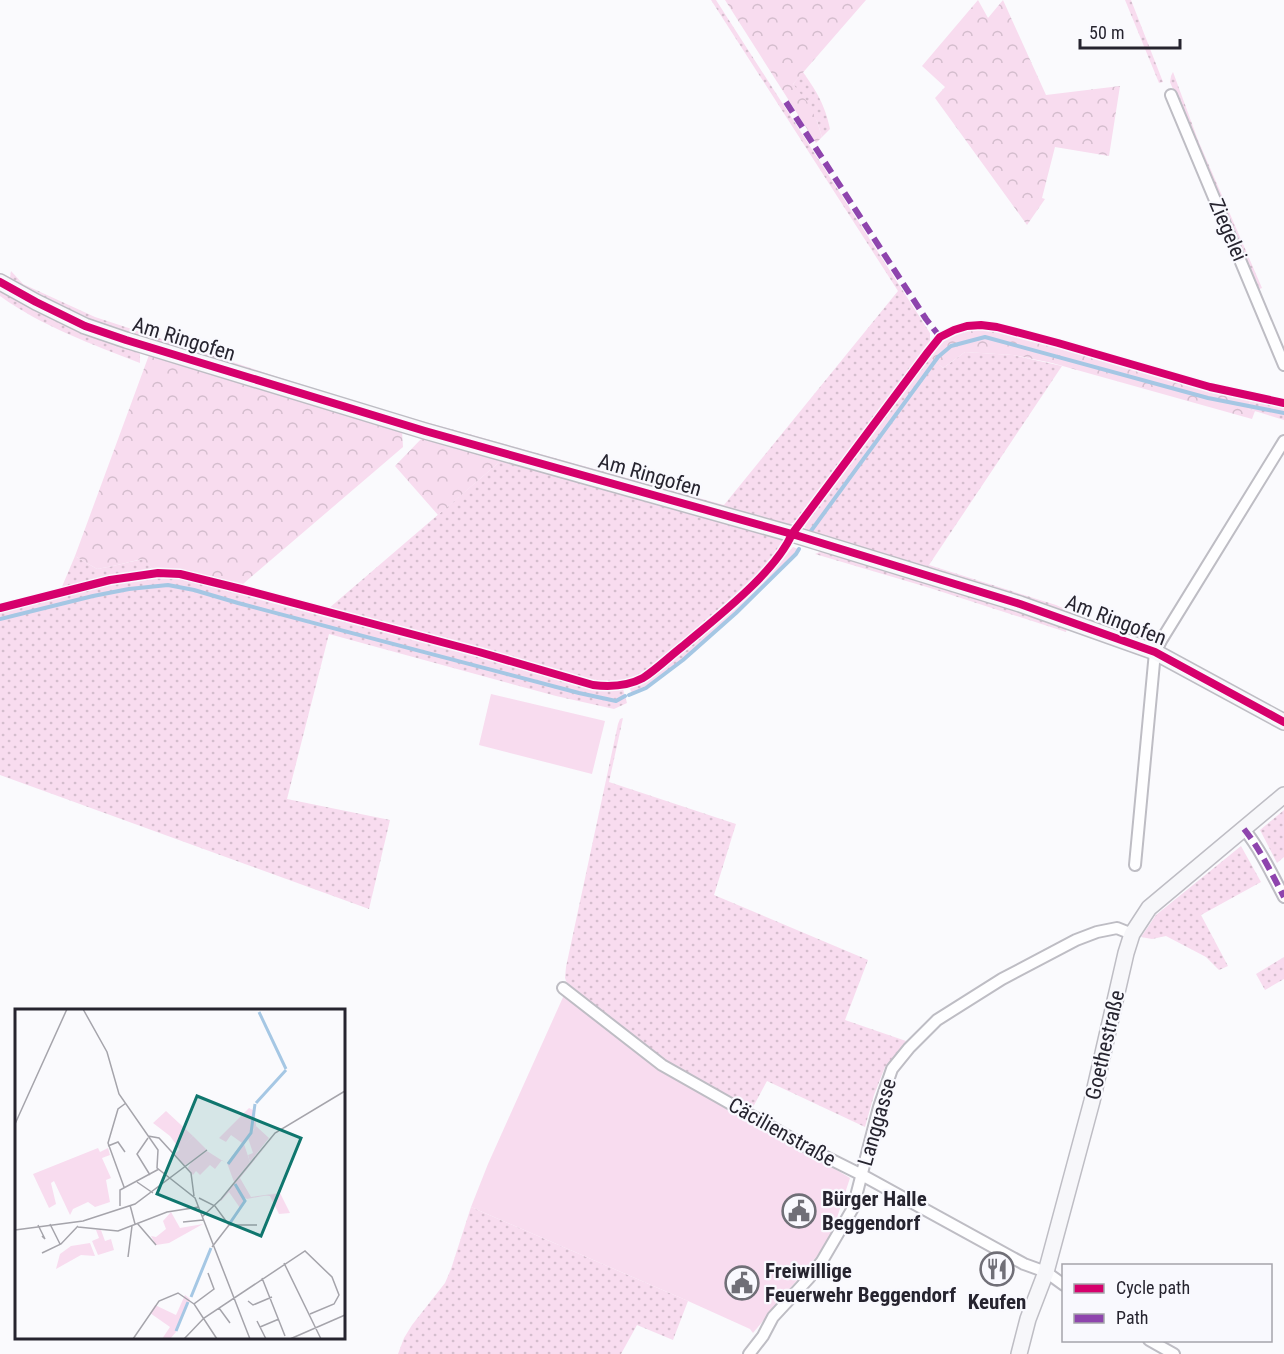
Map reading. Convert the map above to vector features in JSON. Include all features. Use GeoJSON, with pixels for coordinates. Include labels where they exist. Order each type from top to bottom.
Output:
{"type":"FeatureCollection","features":[{"type":"Feature","properties":{"kind":"street","name":"Ziegelei"},"geometry":{"type":"LineString","coordinates":[[1171,95],[1284,365]]}},
{"type":"Feature","properties":{"kind":"street","name":"Am Ringofen"},"geometry":{"type":"LineString","coordinates":[[0,282],[77,322],[126,340],[425,431],[792,534],[1020,604],[1155,652],[1284,722]]}},
{"type":"Feature","properties":{"kind":"street","name":"Am Ringofen"},"geometry":{"type":"LineString","coordinates":[[1135,866],[1155,652],[1284,441]]}},
{"type":"Feature","properties":{"kind":"street","name":"Goethestraße"},"geometry":{"type":"LineString","coordinates":[[1018,1354],[1028,1319],[1046,1272],[1092,1101],[1132,934],[1149,908],[1284,795]]}},
{"type":"Feature","properties":{"kind":"street"},"geometry":{"type":"LineString","coordinates":[[1244,828],[1284,897]]}},
{"type":"Feature","properties":{"kind":"street","name":"Langgasse"},"geometry":{"type":"LineString","coordinates":[[749,1354],[763,1336],[773,1317],[822,1261],[853,1208],[879,1107],[892,1069],[909,1048],[937,1020],[1002,979],[1076,940],[1117,928],[1132,934]]}},
{"type":"Feature","properties":{"kind":"street","name":"Cäcilienstraße"},"geometry":{"type":"LineString","coordinates":[[563,988],[662,1065],[812,1150],[1024,1264],[1046,1272],[1062,1284]]}},
{"type":"Feature","properties":{"kind":"street"},"geometry":{"type":"LineString","coordinates":[[1151,1342],[1174,1354]]}},
{"type":"Feature","properties":{"kind":"green space"},"geometry":{"type":"Polygon","coordinates":[[[711,0],[716,0],[930,333],[930,344],[922,355],[796,521],[787,526],[521,453],[97,323],[29,291],[10,278],[11,271],[23,284],[95,317],[281,378],[386,411],[724,505],[898,291],[711,0]]]}},
{"type":"Feature","properties":{"kind":"green space"},"geometry":{"type":"Polygon","coordinates":[[[725,0],[866,0],[793,84],[808,103],[817,121],[822,137],[816,143],[725,0]]]}},
{"type":"Feature","properties":{"kind":"green space"},"geometry":{"type":"Polygon","coordinates":[[[978,0],[988,18],[1003,0],[1046,95],[1120,86],[1109,156],[1055,147],[1042,198],[1045,199],[1027,225],[935,98],[945,87],[922,66],[978,0]]]}},
{"type":"Feature","properties":{"kind":"green space"},"geometry":{"type":"Polygon","coordinates":[[[1125,0],[1131,0],[1163,82],[1159,83],[1125,0]]]}},
{"type":"Feature","properties":{"kind":"green space"},"geometry":{"type":"Polygon","coordinates":[[[803,72],[826,113],[830,129],[822,137],[817,121],[793,84],[803,72]]]}},
{"type":"Feature","properties":{"kind":"green space"},"geometry":{"type":"Polygon","coordinates":[[[1173,72],[1198,140],[1262,288],[1257,290],[1170,82],[1173,72]]]}},
{"type":"Feature","properties":{"kind":"green space"},"geometry":{"type":"Polygon","coordinates":[[[0,287],[137,351],[140,354],[140,363],[33,317],[0,296],[0,287]]]}},
{"type":"Feature","properties":{"kind":"green space"},"geometry":{"type":"Polygon","coordinates":[[[978,329],[1016,335],[1250,401],[1248,409],[1255,411],[1252,419],[1052,363],[1013,355],[965,352],[943,368],[930,357],[950,337],[978,329]]]}},
{"type":"Feature","properties":{"kind":"green space"},"geometry":{"type":"Polygon","coordinates":[[[965,352],[1013,355],[1062,366],[929,565],[1056,605],[1067,610],[1065,613],[804,532],[806,521],[812,512],[930,357],[943,368],[965,352]]]}},
{"type":"Feature","properties":{"kind":"green space"},"geometry":{"type":"Polygon","coordinates":[[[149,355],[402,431],[403,447],[243,584],[229,583],[172,569],[154,570],[142,559],[97,569],[75,556],[149,355]]]}},
{"type":"Feature","properties":{"kind":"green space"},"geometry":{"type":"Polygon","coordinates":[[[1250,401],[1284,406],[1284,420],[1248,409],[1250,401]]]}},
{"type":"Feature","properties":{"kind":"green space"},"geometry":{"type":"Polygon","coordinates":[[[423,437],[503,459],[438,515],[395,466],[423,437]]]}},
{"type":"Feature","properties":{"kind":"green space"},"geometry":{"type":"Polygon","coordinates":[[[503,459],[782,539],[783,542],[750,583],[664,658],[649,670],[622,681],[588,681],[328,609],[503,459]]]}},
{"type":"Feature","properties":{"kind":"green space"},"geometry":{"type":"Polygon","coordinates":[[[793,547],[798,549],[795,553],[714,631],[669,670],[632,693],[629,687],[653,675],[698,637],[779,563],[793,547]]]}},
{"type":"Feature","properties":{"kind":"green space"},"geometry":{"type":"Polygon","coordinates":[[[822,551],[1068,626],[1066,632],[815,554],[822,551]]]}},
{"type":"Feature","properties":{"kind":"green space"},"geometry":{"type":"Polygon","coordinates":[[[75,556],[97,569],[143,559],[154,570],[124,574],[61,589],[75,556]]]}},
{"type":"Feature","properties":{"kind":"green space"},"geometry":{"type":"Polygon","coordinates":[[[162,575],[289,605],[485,657],[582,686],[613,691],[623,689],[627,703],[614,709],[556,696],[329,634],[287,799],[390,820],[369,909],[0,775],[0,611],[101,585],[162,575]]]}},
{"type":"Feature","properties":{"kind":"green space"},"geometry":{"type":"Polygon","coordinates":[[[491,694],[605,721],[592,774],[479,745],[491,694]]]}},
{"type":"Feature","properties":{"kind":"green space"},"geometry":{"type":"Polygon","coordinates":[[[623,718],[609,782],[736,824],[714,895],[868,960],[845,1020],[906,1041],[885,1067],[865,1127],[767,1081],[752,1109],[666,1063],[568,986],[565,978],[566,967],[618,724],[623,718]]]}},
{"type":"Feature","properties":{"kind":"green space"},"geometry":{"type":"Polygon","coordinates":[[[1284,810],[1284,857],[1277,863],[1260,830],[1284,810]]]}},
{"type":"Feature","properties":{"kind":"green space"},"geometry":{"type":"Polygon","coordinates":[[[1241,846],[1261,882],[1201,915],[1228,966],[1219,970],[1206,957],[1166,936],[1152,939],[1141,937],[1156,915],[1241,846]]]}},
{"type":"Feature","properties":{"kind":"green space"},"geometry":{"type":"Polygon","coordinates":[[[1284,957],[1284,979],[1265,990],[1256,974],[1284,957]]]}},
{"type":"Feature","properties":{"kind":"green space"},"geometry":{"type":"Polygon","coordinates":[[[564,995],[628,1043],[850,1178],[832,1233],[817,1256],[753,1333],[750,1329],[688,1301],[471,1207],[564,995]]]}},
{"type":"Feature","properties":{"kind":"green space"},"geometry":{"type":"Polygon","coordinates":[[[471,1207],[688,1301],[673,1340],[637,1325],[621,1354],[398,1354],[412,1325],[445,1283],[471,1207]]]}},
{"type":"Feature","properties":{"kind":"waterway"},"geometry":{"type":"LineString","coordinates":[[808,535],[938,357],[951,346],[985,337],[1208,398],[1284,413]]}},
{"type":"Feature","properties":{"kind":"waterway"},"geometry":{"type":"LineString","coordinates":[[629,695],[646,688],[683,660],[736,613],[799,549]]}},
{"type":"Feature","properties":{"kind":"waterway"},"geometry":{"type":"LineString","coordinates":[[0,619],[93,596],[168,585],[579,693],[616,701],[625,696]]}},
{"type":"Feature","properties":{"kind":"marked path"},"geometry":{"type":"LineString","coordinates":[[786,102],[926,319],[940,337]]}},
{"type":"Feature","properties":{"kind":"marked path"},"geometry":{"type":"LineString","coordinates":[[1244,829],[1261,853],[1284,897]]}},
{"type":"Feature","properties":{"kind":"cycle path"},"geometry":{"type":"LineString","coordinates":[[0,282],[85,326],[126,340],[425,431],[792,534],[1020,604],[1155,652],[1284,722]]}},
{"type":"Feature","properties":{"kind":"cycle path"},"geometry":{"type":"LineString","coordinates":[[0,608],[110,580],[158,573],[180,574],[479,652],[593,685],[625,684],[637,681],[653,671],[728,609],[759,579],[784,549],[792,534],[928,352],[940,337],[954,330],[981,325],[997,327],[1210,387],[1284,403]]}},
{"type":"Feature","properties":{"kind":"place","name":"Bürger Halle Beggendorf"},"geometry":{"type":"Point","coordinates":[799,1211]}},
{"type":"Feature","properties":{"kind":"place","name":"Keufen"},"geometry":{"type":"Point","coordinates":[997,1269]}},
{"type":"Feature","properties":{"kind":"place","name":"Freiwillige Feuerwehr Beggendorf"},"geometry":{"type":"Point","coordinates":[742,1283]}}]}
